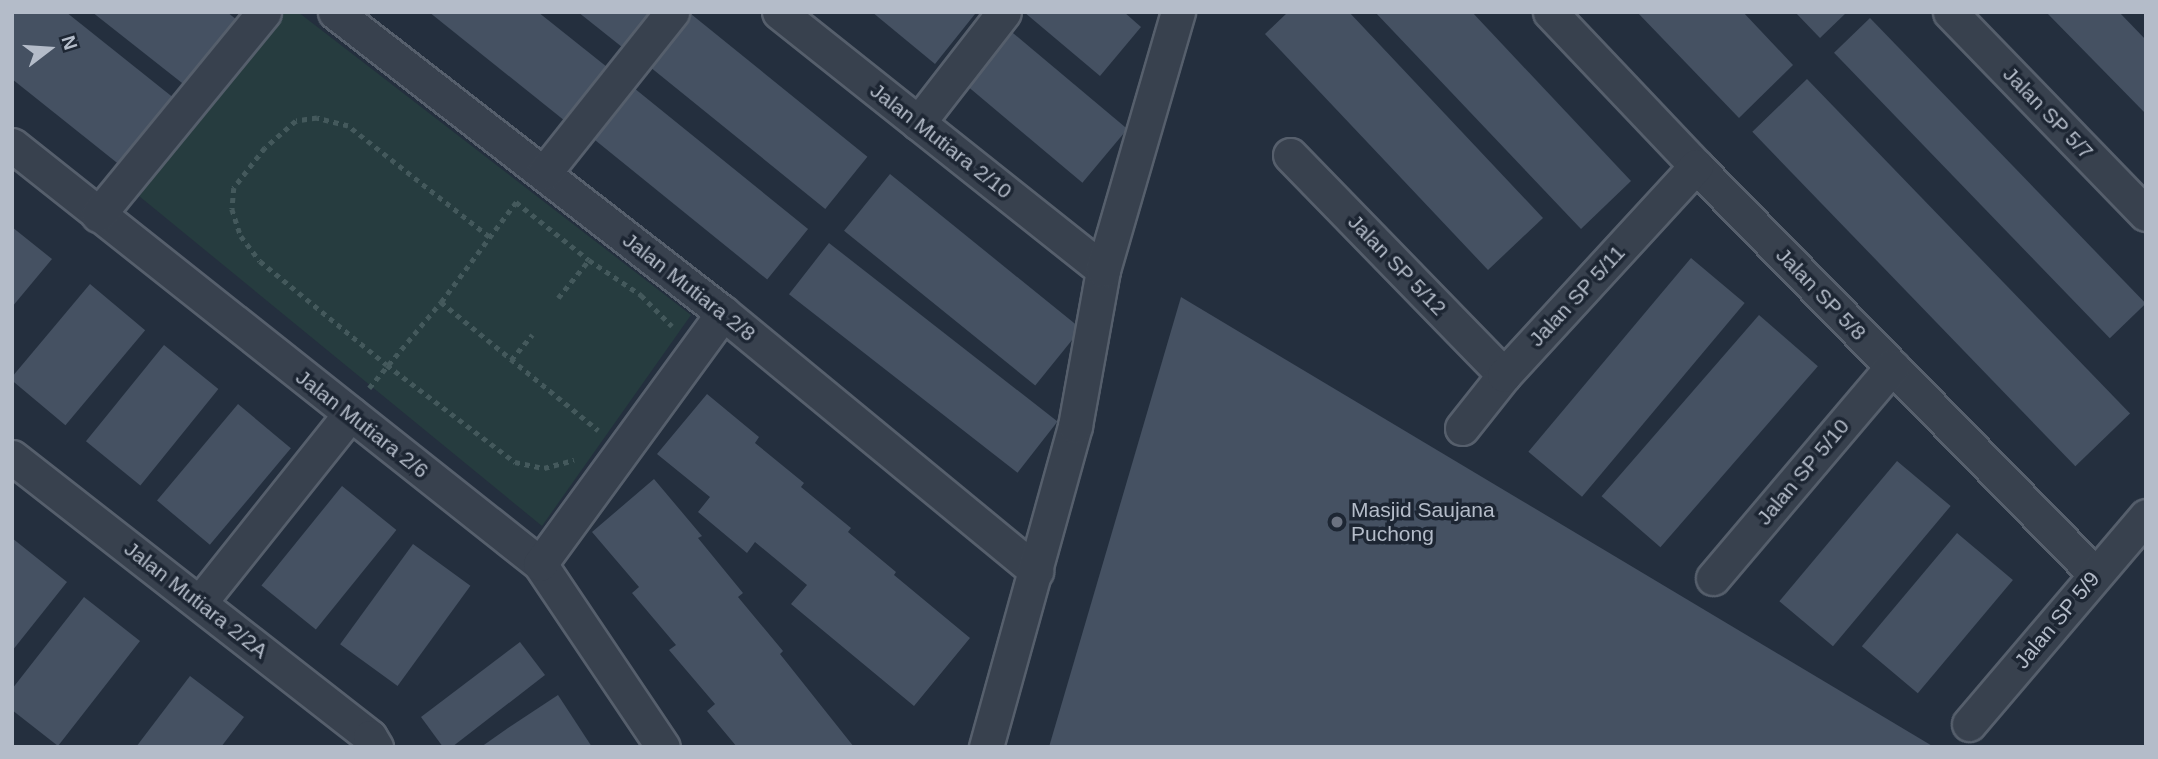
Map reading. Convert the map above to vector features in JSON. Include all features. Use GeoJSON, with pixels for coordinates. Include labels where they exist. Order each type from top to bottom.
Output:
{"type":"FeatureCollection","features":[{"type":"Feature","properties":{"kind":"street"},"geometry":{"type":"LineString","coordinates":[[98,215],[264,12]]}},
{"type":"Feature","properties":{"kind":"street","name":"Jalan Mutiara 2/8"},"geometry":{"type":"LineString","coordinates":[[335,12],[723,313],[1036,571]]}},
{"type":"Feature","properties":{"kind":"street"},"geometry":{"type":"LineString","coordinates":[[544,173],[672,12]]}},
{"type":"Feature","properties":{"kind":"street","name":"Jalan Mutiara 2/10"},"geometry":{"type":"LineString","coordinates":[[779,12],[1103,270]]}},
{"type":"Feature","properties":{"kind":"street"},"geometry":{"type":"LineString","coordinates":[[918,123],[1004,12]]}},
{"type":"Feature","properties":{"kind":"street"},"geometry":{"type":"LineString","coordinates":[[986,747],[1075,426],[1103,270],[1178,12]]}},
{"type":"Feature","properties":{"kind":"street","name":"Jalan SP 5/8"},"geometry":{"type":"LineString","coordinates":[[1550,12],[1696,166],[2095,574]]}},
{"type":"Feature","properties":{"kind":"street","name":"Jalan SP 5/7"},"geometry":{"type":"LineString","coordinates":[[1950,12],[2146,214]]}},
{"type":"Feature","properties":{"kind":"street","name":"Jalan Mutiara 2/6"},"geometry":{"type":"LineString","coordinates":[[12,145],[540,564],[663,747]]}},
{"type":"Feature","properties":{"kind":"street","name":"Jalan SP 5/12"},"geometry":{"type":"LineString","coordinates":[[1290,155],[1504,375]]}},
{"type":"Feature","properties":{"kind":"street","name":"Jalan SP 5/11"},"geometry":{"type":"LineString","coordinates":[[1462,428],[1504,375],[1696,166]]}},
{"type":"Feature","properties":{"kind":"street"},"geometry":{"type":"LineString","coordinates":[[540,564],[723,313]]}},
{"type":"Feature","properties":{"kind":"street","name":"Jalan SP 5/10"},"geometry":{"type":"LineString","coordinates":[[1713,578],[1892,367]]}},
{"type":"Feature","properties":{"kind":"street"},"geometry":{"type":"LineString","coordinates":[[200,603],[350,414]]}},
{"type":"Feature","properties":{"kind":"street","name":"Jalan Mutiara 2/2A"},"geometry":{"type":"LineString","coordinates":[[12,457],[200,603],[368,744]]}},
{"type":"Feature","properties":{"kind":"street","name":"Jalan SP 5/9"},"geometry":{"type":"LineString","coordinates":[[1969,724],[2146,516]]}},
{"type":"Feature","properties":{"kind":"path"},"geometry":{"type":"LineString","coordinates":[[489,237],[348,126],[317,118],[296,121],[265,148],[234,188],[232,209],[241,236],[260,261],[387,365],[515,461],[544,468],[582,457]]}},
{"type":"Feature","properties":{"kind":"path"},"geometry":{"type":"LineString","coordinates":[[350,414],[387,365],[441,302],[516,202],[589,260],[641,295],[673,325],[667,336]]}},
{"type":"Feature","properties":{"kind":"path"},"geometry":{"type":"LineString","coordinates":[[558,298],[589,260]]}},
{"type":"Feature","properties":{"kind":"path"},"geometry":{"type":"LineString","coordinates":[[441,302],[607,437]]}},
{"type":"Feature","properties":{"kind":"path"},"geometry":{"type":"LineString","coordinates":[[511,360],[532,335]]}},
{"type":"Feature","properties":{"kind":"green space"},"geometry":{"type":"Polygon","coordinates":[[[285,12],[298,12],[691,315],[542,526],[139,196],[285,12]]]}},
{"type":"Feature","properties":{"kind":"building"},"geometry":{"type":"Polygon","coordinates":[[[12,12],[66,12],[180,103],[126,170],[12,79],[12,12]]]}},
{"type":"Feature","properties":{"kind":"building"},"geometry":{"type":"Polygon","coordinates":[[[92,12],[227,12],[247,28],[196,94],[92,12]]]}},
{"type":"Feature","properties":{"kind":"building"},"geometry":{"type":"Polygon","coordinates":[[[429,12],[538,12],[612,71],[570,125],[429,12]]]}},
{"type":"Feature","properties":{"kind":"building"},"geometry":{"type":"Polygon","coordinates":[[[578,12],[657,12],[627,51],[578,12]]]}},
{"type":"Feature","properties":{"kind":"building"},"geometry":{"type":"Polygon","coordinates":[[[872,12],[974,12],[975,14],[935,64],[872,12]]]}},
{"type":"Feature","properties":{"kind":"building"},"geometry":{"type":"Polygon","coordinates":[[[1024,12],[1124,12],[1141,27],[1100,76],[1024,12]]]}},
{"type":"Feature","properties":{"kind":"building"},"geometry":{"type":"Polygon","coordinates":[[[1288,12],[1349,12],[1543,218],[1488,270],[1265,34],[1288,12]]]}},
{"type":"Feature","properties":{"kind":"building"},"geometry":{"type":"Polygon","coordinates":[[[1375,12],[1472,12],[1631,181],[1581,229],[1375,12]]]}},
{"type":"Feature","properties":{"kind":"building"},"geometry":{"type":"Polygon","coordinates":[[[1637,12],[1743,12],[1793,65],[1739,118],[1637,12]]]}},
{"type":"Feature","properties":{"kind":"building"},"geometry":{"type":"Polygon","coordinates":[[[1795,12],[1847,12],[1820,38],[1795,12]]]}},
{"type":"Feature","properties":{"kind":"building"},"geometry":{"type":"Polygon","coordinates":[[[2046,12],[2119,12],[2146,40],[2146,114],[2046,12]]]}},
{"type":"Feature","properties":{"kind":"building"},"geometry":{"type":"Polygon","coordinates":[[[691,14],[867,157],[825,209],[649,66],[691,14]]]}},
{"type":"Feature","properties":{"kind":"building"},"geometry":{"type":"Polygon","coordinates":[[[1870,18],[2146,304],[2110,338],[1834,53],[1870,18]]]}},
{"type":"Feature","properties":{"kind":"building"},"geometry":{"type":"Polygon","coordinates":[[[1001,23],[1127,129],[1082,183],[956,77],[1001,23]]]}},
{"type":"Feature","properties":{"kind":"building"},"geometry":{"type":"Polygon","coordinates":[[[1807,79],[2130,413],[2075,466],[1752,132],[1807,79]]]}},
{"type":"Feature","properties":{"kind":"building"},"geometry":{"type":"Polygon","coordinates":[[[634,88],[808,229],[767,279],[593,139],[634,88]]]}},
{"type":"Feature","properties":{"kind":"building"},"geometry":{"type":"Polygon","coordinates":[[[890,174],[1081,329],[1035,386],[844,231],[890,174]]]}},
{"type":"Feature","properties":{"kind":"building"},"geometry":{"type":"Polygon","coordinates":[[[12,227],[52,259],[12,307],[12,227]]]}},
{"type":"Feature","properties":{"kind":"building"},"geometry":{"type":"Polygon","coordinates":[[[829,243],[1058,422],[1018,473],[789,294],[829,243]]]}},
{"type":"Feature","properties":{"kind":"building"},"geometry":{"type":"Polygon","coordinates":[[[1691,258],[1745,303],[1582,497],[1528,452],[1691,258]]]}},
{"type":"Feature","properties":{"kind":"building"},"geometry":{"type":"Polygon","coordinates":[[[90,284],[145,330],[65,425],[12,380],[12,377],[90,284]]]}},
{"type":"Feature","properties":{"kind":"building","name":"Masjid Saujana Puchong"},"geometry":{"type":"Polygon","coordinates":[[[1181,297],[1934,747],[1049,747],[1181,297]]]}},
{"type":"Feature","properties":{"kind":"building"},"geometry":{"type":"Polygon","coordinates":[[[1759,315],[1818,366],[1660,547],[1602,496],[1759,315]]]}},
{"type":"Feature","properties":{"kind":"building"},"geometry":{"type":"Polygon","coordinates":[[[164,345],[218,389],[140,485],[86,441],[164,345]]]}},
{"type":"Feature","properties":{"kind":"building"},"geometry":{"type":"Polygon","coordinates":[[[707,394],[759,437],[755,443],[804,483],[801,487],[851,528],[848,532],[896,572],[894,575],[970,638],[914,706],[791,604],[807,585],[755,542],[747,553],[698,512],[710,497],[657,454],[707,394]]]}},
{"type":"Feature","properties":{"kind":"building"},"geometry":{"type":"Polygon","coordinates":[[[238,404],[291,448],[210,545],[157,501],[238,404]]]}},
{"type":"Feature","properties":{"kind":"building"},"geometry":{"type":"Polygon","coordinates":[[[1897,461],[1951,506],[1833,646],[1779,601],[1897,461]]]}},
{"type":"Feature","properties":{"kind":"building"},"geometry":{"type":"Polygon","coordinates":[[[654,479],[702,536],[698,538],[743,593],[738,597],[783,651],[780,654],[854,747],[737,747],[707,711],[715,704],[669,650],[676,645],[632,593],[639,587],[592,532],[654,479]]]}},
{"type":"Feature","properties":{"kind":"building"},"geometry":{"type":"Polygon","coordinates":[[[342,486],[396,530],[316,630],[261,585],[342,486]]]}},
{"type":"Feature","properties":{"kind":"building"},"geometry":{"type":"Polygon","coordinates":[[[1957,533],[2013,580],[1918,693],[1862,646],[1957,533]]]}},
{"type":"Feature","properties":{"kind":"building"},"geometry":{"type":"Polygon","coordinates":[[[12,538],[67,582],[12,651],[12,538]]]}},
{"type":"Feature","properties":{"kind":"building"},"geometry":{"type":"Polygon","coordinates":[[[413,544],[470,586],[398,686],[340,644],[413,544]]]}},
{"type":"Feature","properties":{"kind":"building"},"geometry":{"type":"Polygon","coordinates":[[[84,597],[140,641],[58,746],[12,710],[12,689],[84,597]]]}},
{"type":"Feature","properties":{"kind":"building"},"geometry":{"type":"Polygon","coordinates":[[[520,642],[545,675],[452,747],[443,747],[421,717],[520,642]]]}},
{"type":"Feature","properties":{"kind":"building"},"geometry":{"type":"Polygon","coordinates":[[[190,676],[244,717],[221,747],[136,747],[190,676]]]}},
{"type":"Feature","properties":{"kind":"building"},"geometry":{"type":"Polygon","coordinates":[[[558,695],[592,747],[481,747],[508,728],[558,695]]]}},
{"type":"Feature","properties":{"kind":"place","name":"Masjid Saujana Puchong"},"geometry":{"type":"Point","coordinates":[1337,522]}}]}
